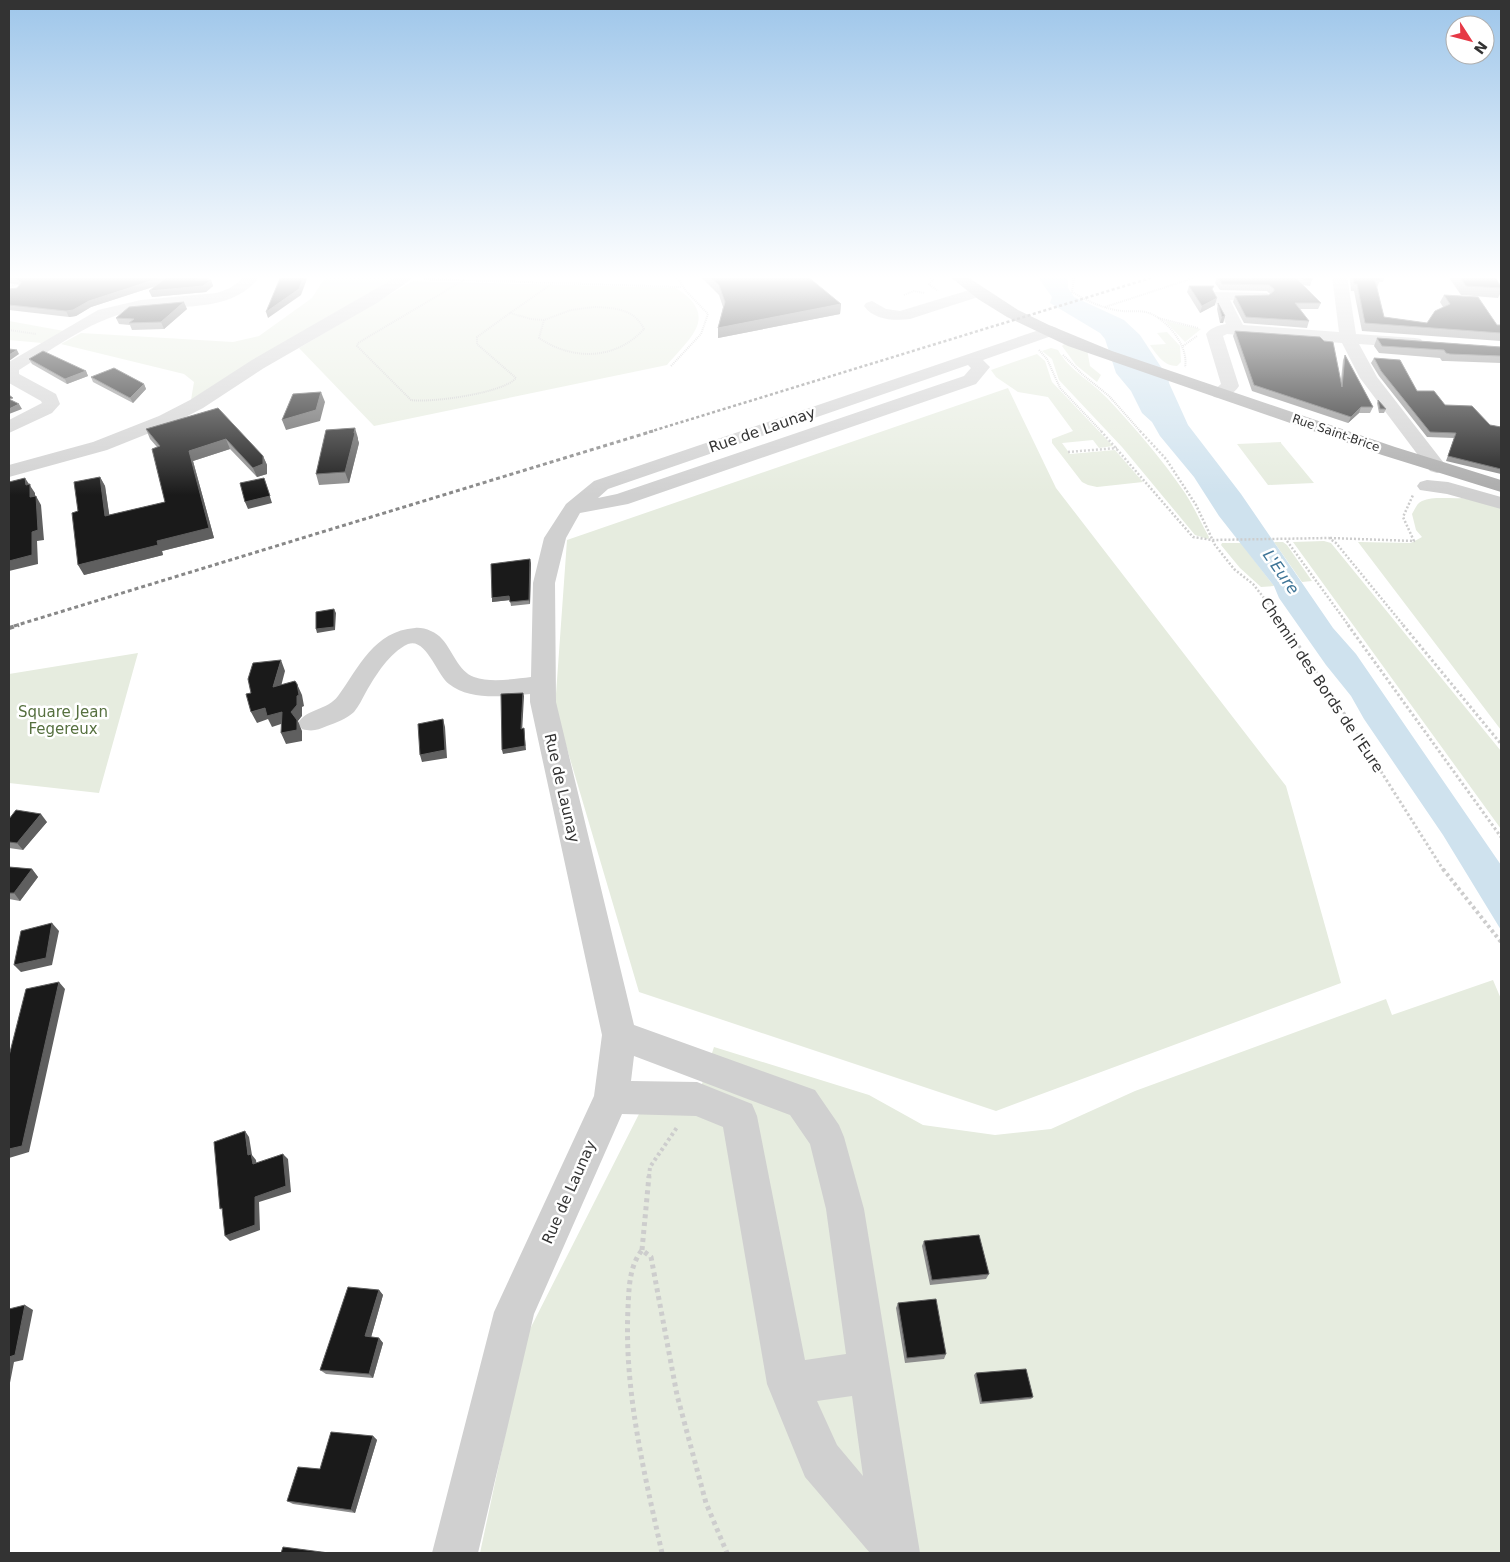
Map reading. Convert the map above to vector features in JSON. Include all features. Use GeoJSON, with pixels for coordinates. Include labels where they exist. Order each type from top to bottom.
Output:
{"type":"FeatureCollection","features":[{"type":"Feature","properties":{"kind":"main road","name":"Rue Saint-Brice"},"geometry":{"type":"LineString","coordinates":[[1090,349],[1178,372],[1220,393],[1314,427],[1501,486]]}},
{"type":"Feature","properties":{"kind":"street"},"geometry":{"type":"LineString","coordinates":[[9,426],[46,409],[51,404],[50,398],[13,378],[9,372],[12,367],[43,349]]}},
{"type":"Feature","properties":{"kind":"street"},"geometry":{"type":"LineString","coordinates":[[9,471],[92,449],[161,422],[190,408],[286,349]]}},
{"type":"Feature","properties":{"kind":"street","name":"Rue de Launay"},"geometry":{"type":"LineString","coordinates":[[455,1553],[514,1312],[612,1097],[620,1035],[543,702],[544,584],[555,538],[573,508],[601,485],[971,359],[1012,349]]}},
{"type":"Feature","properties":{"kind":"street"},"geometry":{"type":"LineString","coordinates":[[1219,349],[1230,386],[1220,393]]}},
{"type":"Feature","properties":{"kind":"street"},"geometry":{"type":"LineString","coordinates":[[1354,349],[1369,378],[1437,467]]}},
{"type":"Feature","properties":{"kind":"street"},"geometry":{"type":"LineString","coordinates":[[1426,486],[1448,488],[1501,503]]}},
{"type":"Feature","properties":{"kind":"street"},"geometry":{"type":"LineString","coordinates":[[311,723],[332,714],[346,704],[374,659],[392,643],[408,636],[419,635],[431,642],[461,681],[480,688],[543,684]]}},
{"type":"Feature","properties":{"kind":"street"},"geometry":{"type":"LineString","coordinates":[[620,1035],[744,1100]]}},
{"type":"Feature","properties":{"kind":"street"},"geometry":{"type":"LineString","coordinates":[[612,1097],[802,1102],[826,1136],[845,1209],[898,1552]]}},
{"type":"Feature","properties":{"kind":"street"},"geometry":{"type":"LineString","coordinates":[[744,1100],[788,1384],[821,1462],[898,1552]]}},
{"type":"Feature","properties":{"kind":"street"},"geometry":{"type":"LineString","coordinates":[[788,1384],[870,1372]]}},
{"type":"Feature","properties":{"kind":"path"},"geometry":{"type":"LineString","coordinates":[[360,349],[411,400],[421,402],[501,387],[515,380],[516,378],[483,349]]}},
{"type":"Feature","properties":{"kind":"path"},"geometry":{"type":"LineString","coordinates":[[560,349],[576,353],[615,349]]}},
{"type":"Feature","properties":{"kind":"path"},"geometry":{"type":"LineString","coordinates":[[671,366],[687,349]]}},
{"type":"Feature","properties":{"kind":"path"},"geometry":{"type":"LineString","coordinates":[[1039,349],[1038,350],[1048,358],[1055,382],[1118,448],[1192,536],[1212,540],[1329,538],[1414,541],[1403,517],[1411,496],[1426,486]]}},
{"type":"Feature","properties":{"kind":"path"},"geometry":{"type":"LineString","coordinates":[[1178,372],[1187,356],[1184,349]]}},
{"type":"Feature","properties":{"kind":"path","name":"Chemin des Bords de l'Eure"},"geometry":{"type":"LineString","coordinates":[[1062,353],[1082,374],[1109,396],[1166,459],[1196,505],[1212,540],[1234,569],[1253,584],[1280,618],[1344,713],[1436,860],[1501,942]]}},
{"type":"Feature","properties":{"kind":"path"},"geometry":{"type":"LineString","coordinates":[[1068,452],[1118,448]]}},
{"type":"Feature","properties":{"kind":"path"},"geometry":{"type":"LineString","coordinates":[[1329,538],[1336,543],[1501,744]]}},
{"type":"Feature","properties":{"kind":"path"},"geometry":{"type":"LineString","coordinates":[[1286,540],[1501,837]]}},
{"type":"Feature","properties":{"kind":"path"},"geometry":{"type":"LineString","coordinates":[[662,1553],[633,1414],[627,1323],[633,1260],[642,1250],[650,1167],[697,1099]]}},
{"type":"Feature","properties":{"kind":"path"},"geometry":{"type":"LineString","coordinates":[[642,1250],[651,1258],[677,1396],[706,1503],[727,1553]]}},
{"type":"Feature","properties":{"kind":"green space"},"geometry":{"type":"Polygon","coordinates":[[[81,349],[272,349],[191,400],[194,382],[184,374],[81,349]]]}},
{"type":"Feature","properties":{"kind":"green space"},"geometry":{"type":"Polygon","coordinates":[[[300,349],[681,349],[667,365],[374,426],[300,349]]]}},
{"type":"Feature","properties":{"kind":"green space"},"geometry":{"type":"Polygon","coordinates":[[[1048,349],[1058,350],[1068,364],[1101,392],[1128,421],[1185,493],[1209,537],[1208,539],[1195,535],[1122,447],[1059,380],[1052,359],[1042,351],[1048,349]]]}},
{"type":"Feature","properties":{"kind":"green space"},"geometry":{"type":"Polygon","coordinates":[[[1064,349],[1087,349],[1090,366],[1101,375],[1097,382],[1076,365],[1064,349]]]}},
{"type":"Feature","properties":{"kind":"green space"},"geometry":{"type":"Polygon","coordinates":[[[1153,349],[1180,349],[1181,362],[1177,366],[1172,366],[1158,356],[1153,349]]]}},
{"type":"Feature","properties":{"kind":"green space"},"geometry":{"type":"Polygon","coordinates":[[[1037,354],[1045,361],[1052,382],[1113,446],[1099,448],[1093,440],[1062,443],[1070,454],[1115,450],[1143,482],[1097,487],[1082,482],[1052,443],[1052,439],[1073,431],[1048,397],[1018,392],[996,377],[991,370],[1037,354]]]}},
{"type":"Feature","properties":{"kind":"green space"},"geometry":{"type":"Polygon","coordinates":[[[1008,388],[1056,488],[1286,786],[1341,983],[996,1111],[639,992],[555,708],[567,540],[1008,388]]]}},
{"type":"Feature","properties":{"kind":"green space"},"geometry":{"type":"Polygon","coordinates":[[[1281,442],[1314,483],[1268,485],[1237,444],[1281,442]]]}},
{"type":"Feature","properties":{"kind":"green space"},"geometry":{"type":"Polygon","coordinates":[[[1462,498],[1501,506],[1501,730],[1358,542],[1411,543],[1422,537],[1416,530],[1412,514],[1419,503],[1431,499],[1462,498]]]}},
{"type":"Feature","properties":{"kind":"green space"},"geometry":{"type":"Polygon","coordinates":[[[1324,541],[1331,543],[1501,751],[1501,829],[1293,542],[1324,541]]]}},
{"type":"Feature","properties":{"kind":"green space"},"geometry":{"type":"Polygon","coordinates":[[[1274,542],[1283,542],[1287,545],[1312,581],[1302,582],[1274,542]]]}},
{"type":"Feature","properties":{"kind":"green space"},"geometry":{"type":"Polygon","coordinates":[[[1222,543],[1241,543],[1274,586],[1261,587],[1240,568],[1221,545],[1222,543]]]}},
{"type":"Feature","properties":{"kind":"green space","name":"Square Jean Fegereux"},"geometry":{"type":"Polygon","coordinates":[[[138,653],[99,793],[9,783],[9,674],[138,653]]]}},
{"type":"Feature","properties":{"kind":"green space"},"geometry":{"type":"Polygon","coordinates":[[[1493,980],[1501,999],[1501,1553],[480,1553],[526,1337],[640,1112],[697,1099],[714,1047],[869,1095],[923,1125],[995,1135],[1051,1129],[1135,1091],[1386,999],[1392,1015],[1493,980]]]}},
{"type":"Feature","properties":{"kind":"water","name":"L'Eure"},"geometry":{"type":"Polygon","coordinates":[[[1108,349],[1149,349],[1168,375],[1169,383],[1188,425],[1241,494],[1333,628],[1356,654],[1501,865],[1501,930],[1443,835],[1364,719],[1351,696],[1326,665],[1279,598],[1274,586],[1219,516],[1194,477],[1160,436],[1152,422],[1142,413],[1131,391],[1116,373],[1108,349]]]}},
{"type":"Feature","properties":{"kind":"building"},"geometry":{"type":"Polygon","coordinates":[[[9,349],[17,350],[9,355],[9,349]]]}},
{"type":"Feature","properties":{"kind":"building"},"geometry":{"type":"Polygon","coordinates":[[[1241,349],[1334,349],[1342,387],[1345,355],[1373,407],[1361,407],[1351,417],[1254,385],[1241,349]]]}},
{"type":"Feature","properties":{"kind":"building"},"geometry":{"type":"Polygon","coordinates":[[[1427,349],[1501,349],[1501,356],[1450,354],[1444,350],[1427,349]]]}},
{"type":"Feature","properties":{"kind":"building"},"geometry":{"type":"Polygon","coordinates":[[[43,351],[86,371],[65,379],[29,359],[43,351]]]}},
{"type":"Feature","properties":{"kind":"building"},"geometry":{"type":"Polygon","coordinates":[[[1374,358],[1400,360],[1417,391],[1434,391],[1445,405],[1472,406],[1490,425],[1501,427],[1501,469],[1448,456],[1456,433],[1430,432],[1381,371],[1374,358]]]}},
{"type":"Feature","properties":{"kind":"building"},"geometry":{"type":"Polygon","coordinates":[[[114,368],[144,384],[130,398],[91,377],[114,368]]]}},
{"type":"Feature","properties":{"kind":"building"},"geometry":{"type":"Polygon","coordinates":[[[321,392],[316,410],[282,420],[293,394],[321,392]]]}},
{"type":"Feature","properties":{"kind":"building"},"geometry":{"type":"Polygon","coordinates":[[[9,399],[19,404],[9,409],[9,399]]]}},
{"type":"Feature","properties":{"kind":"building"},"geometry":{"type":"Polygon","coordinates":[[[1378,400],[1386,409],[1380,409],[1378,400]]]}},
{"type":"Feature","properties":{"kind":"building"},"geometry":{"type":"Polygon","coordinates":[[[218,408],[263,456],[263,464],[253,468],[226,439],[189,451],[209,528],[157,541],[158,545],[78,565],[72,513],[78,511],[74,482],[100,477],[105,516],[165,502],[152,449],[160,446],[146,429],[218,408]]]}},
{"type":"Feature","properties":{"kind":"building"},"geometry":{"type":"Polygon","coordinates":[[[355,428],[345,472],[316,474],[326,430],[355,428]]]}},
{"type":"Feature","properties":{"kind":"building"},"geometry":{"type":"Polygon","coordinates":[[[25,478],[26,485],[30,484],[30,497],[36,496],[38,530],[32,532],[32,555],[9,561],[9,482],[25,478]]]}},
{"type":"Feature","properties":{"kind":"building"},"geometry":{"type":"Polygon","coordinates":[[[264,478],[270,496],[245,502],[240,483],[264,478]]]}},
{"type":"Feature","properties":{"kind":"building"},"geometry":{"type":"Polygon","coordinates":[[[530,559],[529,600],[510,602],[509,596],[492,598],[491,564],[530,559]]]}},
{"type":"Feature","properties":{"kind":"building"},"geometry":{"type":"Polygon","coordinates":[[[334,609],[334,627],[316,629],[316,612],[334,609]]]}},
{"type":"Feature","properties":{"kind":"building"},"geometry":{"type":"Polygon","coordinates":[[[281,660],[273,687],[295,681],[299,695],[297,696],[297,705],[291,712],[297,720],[297,730],[281,733],[282,712],[267,716],[265,708],[251,712],[246,694],[251,693],[248,679],[253,663],[281,660]]]}},
{"type":"Feature","properties":{"kind":"building"},"geometry":{"type":"Polygon","coordinates":[[[523,693],[521,729],[524,728],[525,746],[502,750],[501,694],[523,693]]]}},
{"type":"Feature","properties":{"kind":"building"},"geometry":{"type":"Polygon","coordinates":[[[443,719],[445,750],[420,755],[418,724],[443,719]]]}},
{"type":"Feature","properties":{"kind":"building"},"geometry":{"type":"Polygon","coordinates":[[[16,810],[41,814],[17,843],[9,842],[9,819],[16,810]]]}},
{"type":"Feature","properties":{"kind":"building"},"geometry":{"type":"Polygon","coordinates":[[[9,867],[32,869],[14,893],[9,893],[9,867]]]}},
{"type":"Feature","properties":{"kind":"building"},"geometry":{"type":"Polygon","coordinates":[[[52,923],[46,958],[14,965],[21,931],[52,923]]]}},
{"type":"Feature","properties":{"kind":"building"},"geometry":{"type":"Polygon","coordinates":[[[59,982],[22,1146],[9,1149],[9,1056],[26,989],[59,982]]]}},
{"type":"Feature","properties":{"kind":"building"},"geometry":{"type":"Polygon","coordinates":[[[245,1131],[248,1155],[251,1154],[253,1164],[283,1154],[286,1186],[255,1197],[255,1225],[225,1236],[222,1208],[220,1209],[214,1142],[245,1131]]]}},
{"type":"Feature","properties":{"kind":"building"},"geometry":{"type":"Polygon","coordinates":[[[979,1235],[989,1274],[932,1280],[924,1241],[979,1235]]]}},
{"type":"Feature","properties":{"kind":"building"},"geometry":{"type":"Polygon","coordinates":[[[348,1287],[379,1290],[365,1336],[379,1338],[369,1374],[320,1370],[348,1287]]]}},
{"type":"Feature","properties":{"kind":"building"},"geometry":{"type":"Polygon","coordinates":[[[936,1299],[946,1354],[907,1358],[898,1303],[936,1299]]]}},
{"type":"Feature","properties":{"kind":"building"},"geometry":{"type":"Polygon","coordinates":[[[25,1305],[15,1355],[9,1357],[9,1309],[25,1305]]]}},
{"type":"Feature","properties":{"kind":"building"},"geometry":{"type":"Polygon","coordinates":[[[1026,1369],[1033,1397],[982,1402],[976,1373],[1026,1369]]]}},
{"type":"Feature","properties":{"kind":"building"},"geometry":{"type":"Polygon","coordinates":[[[331,1432],[373,1436],[351,1510],[287,1501],[298,1467],[320,1469],[331,1432]]]}},
{"type":"Feature","properties":{"kind":"building"},"geometry":{"type":"Polygon","coordinates":[[[283,1547],[329,1553],[281,1553],[283,1547]]]}},
{"type":"Feature","properties":{"kind":"railway"},"geometry":{"type":"LineString","coordinates":[[649,432],[920,349]]}},
{"type":"Feature","properties":{"kind":"railway"},"geometry":{"type":"LineString","coordinates":[[14,626],[653,431]]}},
{"type":"Feature","properties":{"kind":"railway"},"geometry":{"type":"LineString","coordinates":[[9,628],[19,625]]}}]}
